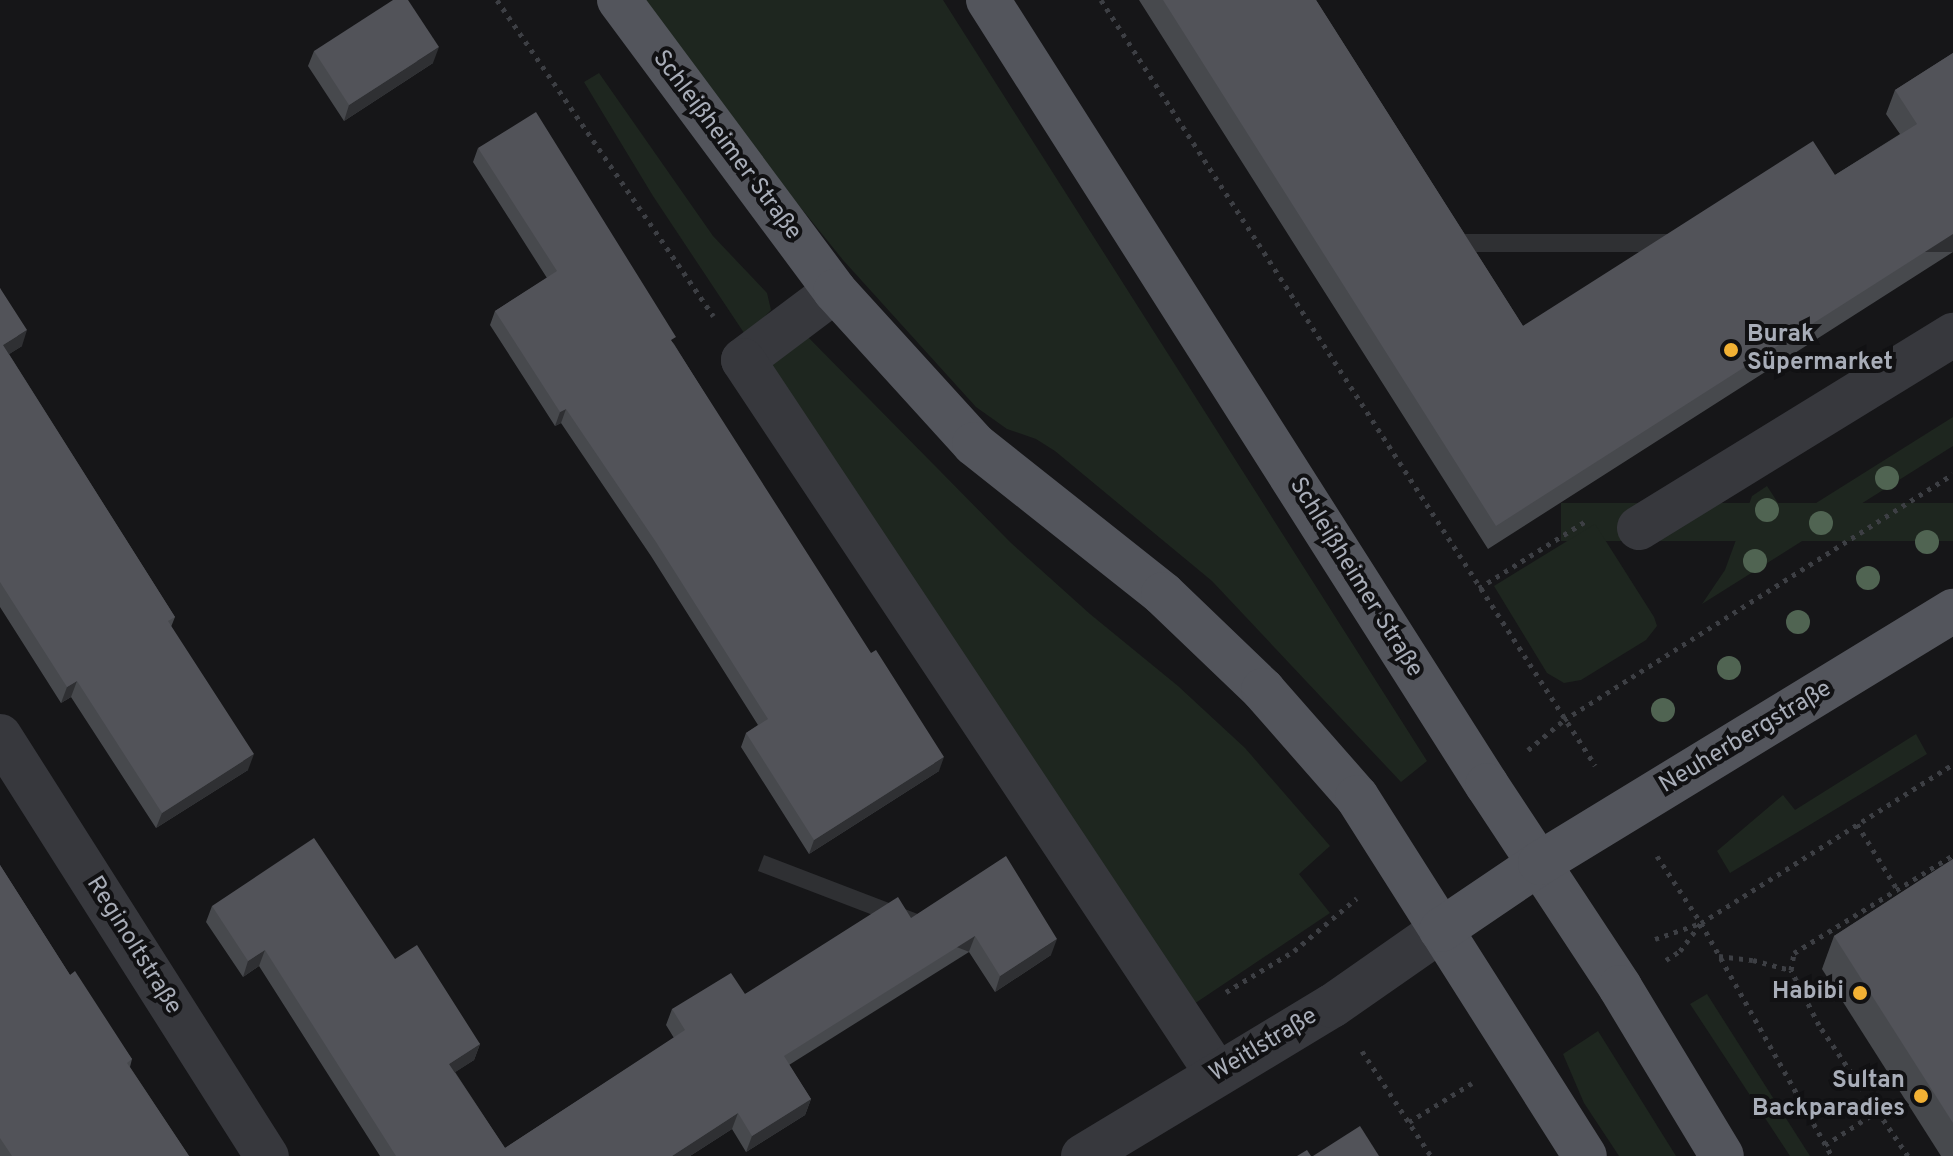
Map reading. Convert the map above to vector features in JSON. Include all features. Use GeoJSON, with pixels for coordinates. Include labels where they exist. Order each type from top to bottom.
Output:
{"type":"FeatureCollection","features":[{"type":"Feature","properties":{"kind":"main road","name":"Schleißheimer Straße"},"geometry":{"type":"LineString","coordinates":[[619,0],[835,291],[974,444],[1163,594],[1263,690],[1357,797],[1585,1156]]}},
{"type":"Feature","properties":{"kind":"main road","name":"Schleißheimer Straße"},"geometry":{"type":"LineString","coordinates":[[988,0],[1620,987],[1722,1156]]}},
{"type":"Feature","properties":{"kind":"main road","name":"Neuherbergstraße"},"geometry":{"type":"LineString","coordinates":[[1441,930],[1540,863],[1953,611]]}},
{"type":"Feature","properties":{"kind":"street"},"geometry":{"type":"LineString","coordinates":[[835,291],[743,360],[1217,1074]]}},
{"type":"Feature","properties":{"kind":"street"},"geometry":{"type":"LineString","coordinates":[[1639,528],[1953,335]]}},
{"type":"Feature","properties":{"kind":"street","name":"Reginoltstraße"},"geometry":{"type":"LineString","coordinates":[[0,736],[267,1156]]}},
{"type":"Feature","properties":{"kind":"street","name":"Weitlstraße"},"geometry":{"type":"LineString","coordinates":[[1083,1156],[1332,1006],[1441,930]]}},
{"type":"Feature","properties":{"kind":"path"},"geometry":{"type":"LineString","coordinates":[[497,0],[743,360]]}},
{"type":"Feature","properties":{"kind":"path"},"geometry":{"type":"LineString","coordinates":[[1101,0],[1564,720],[1701,923],[1832,1156]]}},
{"type":"Feature","properties":{"kind":"path"},"geometry":{"type":"LineString","coordinates":[[1564,720],[1953,474]]}},
{"type":"Feature","properties":{"kind":"path"},"geometry":{"type":"LineString","coordinates":[[1479,588],[1596,514],[1639,528]]}},
{"type":"Feature","properties":{"kind":"path"},"geometry":{"type":"LineString","coordinates":[[1701,923],[1953,764]]}},
{"type":"Feature","properties":{"kind":"path"},"geometry":{"type":"LineString","coordinates":[[1857,824],[1897,889]]}},
{"type":"Feature","properties":{"kind":"path"},"geometry":{"type":"LineString","coordinates":[[1908,1156],[1819,1025],[1791,970],[1794,953],[1953,855]]}},
{"type":"Feature","properties":{"kind":"path"},"geometry":{"type":"LineString","coordinates":[[1719,956],[1753,960],[1791,970]]}},
{"type":"Feature","properties":{"kind":"path"},"geometry":{"type":"LineString","coordinates":[[1825,1145],[1878,1111]]}},
{"type":"Feature","properties":{"kind":"shaded area"},"geometry":{"type":"Polygon","coordinates":[[[641,0],[943,0],[1427,761],[1401,782],[1212,581],[1055,451],[1036,439],[1007,429],[976,407],[843,260],[717,104],[641,0]]]}},
{"type":"Feature","properties":{"kind":"shaded area"},"geometry":{"type":"Polygon","coordinates":[[[599,73],[713,236],[767,293],[771,310],[746,336],[653,196],[584,82],[599,73]]]}},
{"type":"Feature","properties":{"kind":"shaded area"},"geometry":{"type":"Polygon","coordinates":[[[803,332],[1010,542],[1090,614],[1178,686],[1245,748],[1330,846],[1299,874],[1330,913],[1191,1006],[766,358],[803,332]]]}},
{"type":"Feature","properties":{"kind":"shaded area"},"geometry":{"type":"Polygon","coordinates":[[[1953,417],[1953,446],[1702,604],[1725,570],[1752,496],[1767,486],[1789,520],[1953,417]]]}},
{"type":"Feature","properties":{"kind":"shaded area"},"geometry":{"type":"Polygon","coordinates":[[[1561,503],[1953,503],[1953,541],[1561,541],[1561,503]]]}},
{"type":"Feature","properties":{"kind":"shaded area"},"geometry":{"type":"Polygon","coordinates":[[[1595,524],[1657,626],[1646,640],[1581,680],[1564,683],[1547,673],[1494,586],[1595,524]]]}},
{"type":"Feature","properties":{"kind":"shaded area"},"geometry":{"type":"Polygon","coordinates":[[[1916,734],[1927,754],[1730,873],[1717,851],[1783,795],[1795,810],[1916,734]]]}},
{"type":"Feature","properties":{"kind":"shaded area"},"geometry":{"type":"Polygon","coordinates":[[[1707,994],[1810,1156],[1790,1156],[1690,1004],[1707,994]]]}},
{"type":"Feature","properties":{"kind":"shaded area"},"geometry":{"type":"Polygon","coordinates":[[[1598,1031],[1676,1156],[1619,1156],[1584,1103],[1563,1054],[1598,1031]]]}},
{"type":"Feature","properties":{"kind":"building"},"geometry":{"type":"Polygon","coordinates":[[[393,0],[408,0],[439,47],[349,105],[314,51],[393,0]]]}},
{"type":"Feature","properties":{"kind":"building"},"geometry":{"type":"Polygon","coordinates":[[[1163,0],[1316,0],[1523,326],[1813,141],[1835,175],[1917,124],[1895,90],[1953,53],[1953,234],[1496,526],[1163,0]]]}},
{"type":"Feature","properties":{"kind":"building"},"geometry":{"type":"Polygon","coordinates":[[[536,112],[676,337],[671,340],[871,653],[876,650],[944,757],[814,840],[746,733],[768,719],[656,542],[566,409],[560,412],[495,311],[557,271],[478,148],[536,112]]]}},
{"type":"Feature","properties":{"kind":"building"},"geometry":{"type":"Polygon","coordinates":[[[0,288],[27,330],[3,345],[175,617],[168,621],[254,754],[162,813],[77,681],[67,687],[0,582],[0,288]]]}},
{"type":"Feature","properties":{"kind":"building"},"geometry":{"type":"Polygon","coordinates":[[[314,838],[395,959],[417,945],[480,1044],[449,1064],[505,1148],[685,1030],[672,1009],[731,973],[745,994],[898,897],[911,918],[1006,856],[1057,939],[1000,976],[975,936],[784,1056],[811,1099],[752,1136],[738,1113],[672,1156],[396,1156],[265,950],[248,961],[212,906],[314,838]]]}},
{"type":"Feature","properties":{"kind":"building"},"geometry":{"type":"Polygon","coordinates":[[[1953,859],[1953,1123],[1834,936],[1953,859]]]}},
{"type":"Feature","properties":{"kind":"building"},"geometry":{"type":"Polygon","coordinates":[[[0,865],[70,975],[75,971],[132,1059],[127,1063],[189,1156],[12,1156],[0,1138],[0,865]]]}},
{"type":"Feature","properties":{"kind":"building"},"geometry":{"type":"Polygon","coordinates":[[[1360,1126],[1379,1156],[1313,1156],[1360,1126]]]}},
{"type":"Feature","properties":{"kind":"building"},"geometry":{"type":"Polygon","coordinates":[[[1307,1150],[1311,1156],[1297,1156],[1307,1150]]]}},
{"type":"Feature","properties":{"kind":"place","name":"Burak Süpermarket"},"geometry":{"type":"Point","coordinates":[1731,350]}},
{"type":"Feature","properties":{"kind":"place","name":"Habibi"},"geometry":{"type":"Point","coordinates":[1860,993]}},
{"type":"Feature","properties":{"kind":"place","name":"Sultan Backparadies"},"geometry":{"type":"Point","coordinates":[1921,1096]}}]}
